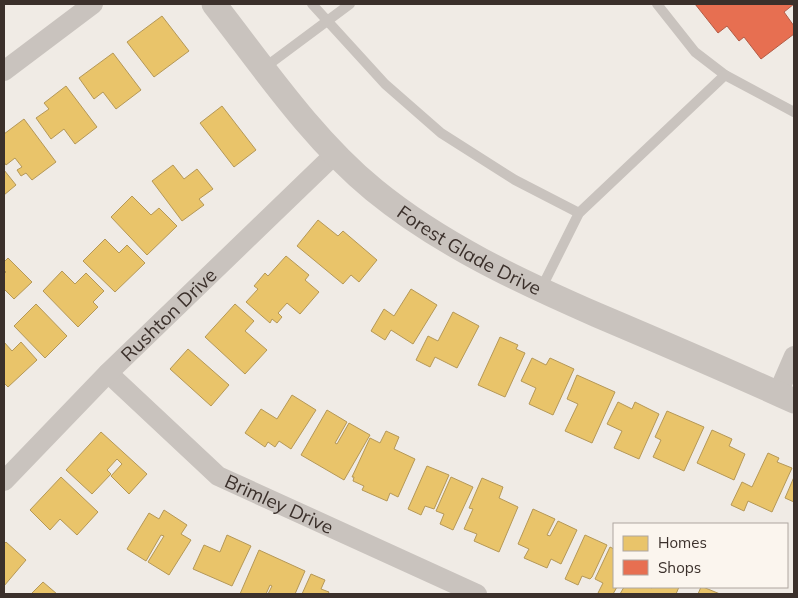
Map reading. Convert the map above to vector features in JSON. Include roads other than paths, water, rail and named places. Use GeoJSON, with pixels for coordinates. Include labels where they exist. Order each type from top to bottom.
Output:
{"type":"FeatureCollection","features":[{"type":"Feature","properties":{"kind":"street"},"geometry":{"type":"LineString","coordinates":[[4,71],[93,4]]}},
{"type":"Feature","properties":{"kind":"street","name":"Forest Glade Drive"},"geometry":{"type":"LineString","coordinates":[[214,4],[300,114],[336,153],[374,189],[418,222],[475,258],[541,290],[786,397]]}},
{"type":"Feature","properties":{"kind":"street","name":"Rushton Drive"},"geometry":{"type":"LineString","coordinates":[[4,481],[108,373],[336,153]]}},
{"type":"Feature","properties":{"kind":"street"},"geometry":{"type":"LineString","coordinates":[[786,397],[794,356]]}},
{"type":"Feature","properties":{"kind":"street","name":"Brimley Drive"},"geometry":{"type":"LineString","coordinates":[[108,373],[218,476],[477,594]]}},
{"type":"Feature","properties":{"kind":"lane"},"geometry":{"type":"LineString","coordinates":[[312,4],[384,84],[441,133],[515,180],[579,213]]}},
{"type":"Feature","properties":{"kind":"lane"},"geometry":{"type":"LineString","coordinates":[[264,68],[350,4]]}},
{"type":"Feature","properties":{"kind":"lane"},"geometry":{"type":"LineString","coordinates":[[657,4],[696,52],[724,75],[794,112]]}},
{"type":"Feature","properties":{"kind":"lane"},"geometry":{"type":"LineString","coordinates":[[541,290],[579,213],[724,75]]}}]}
